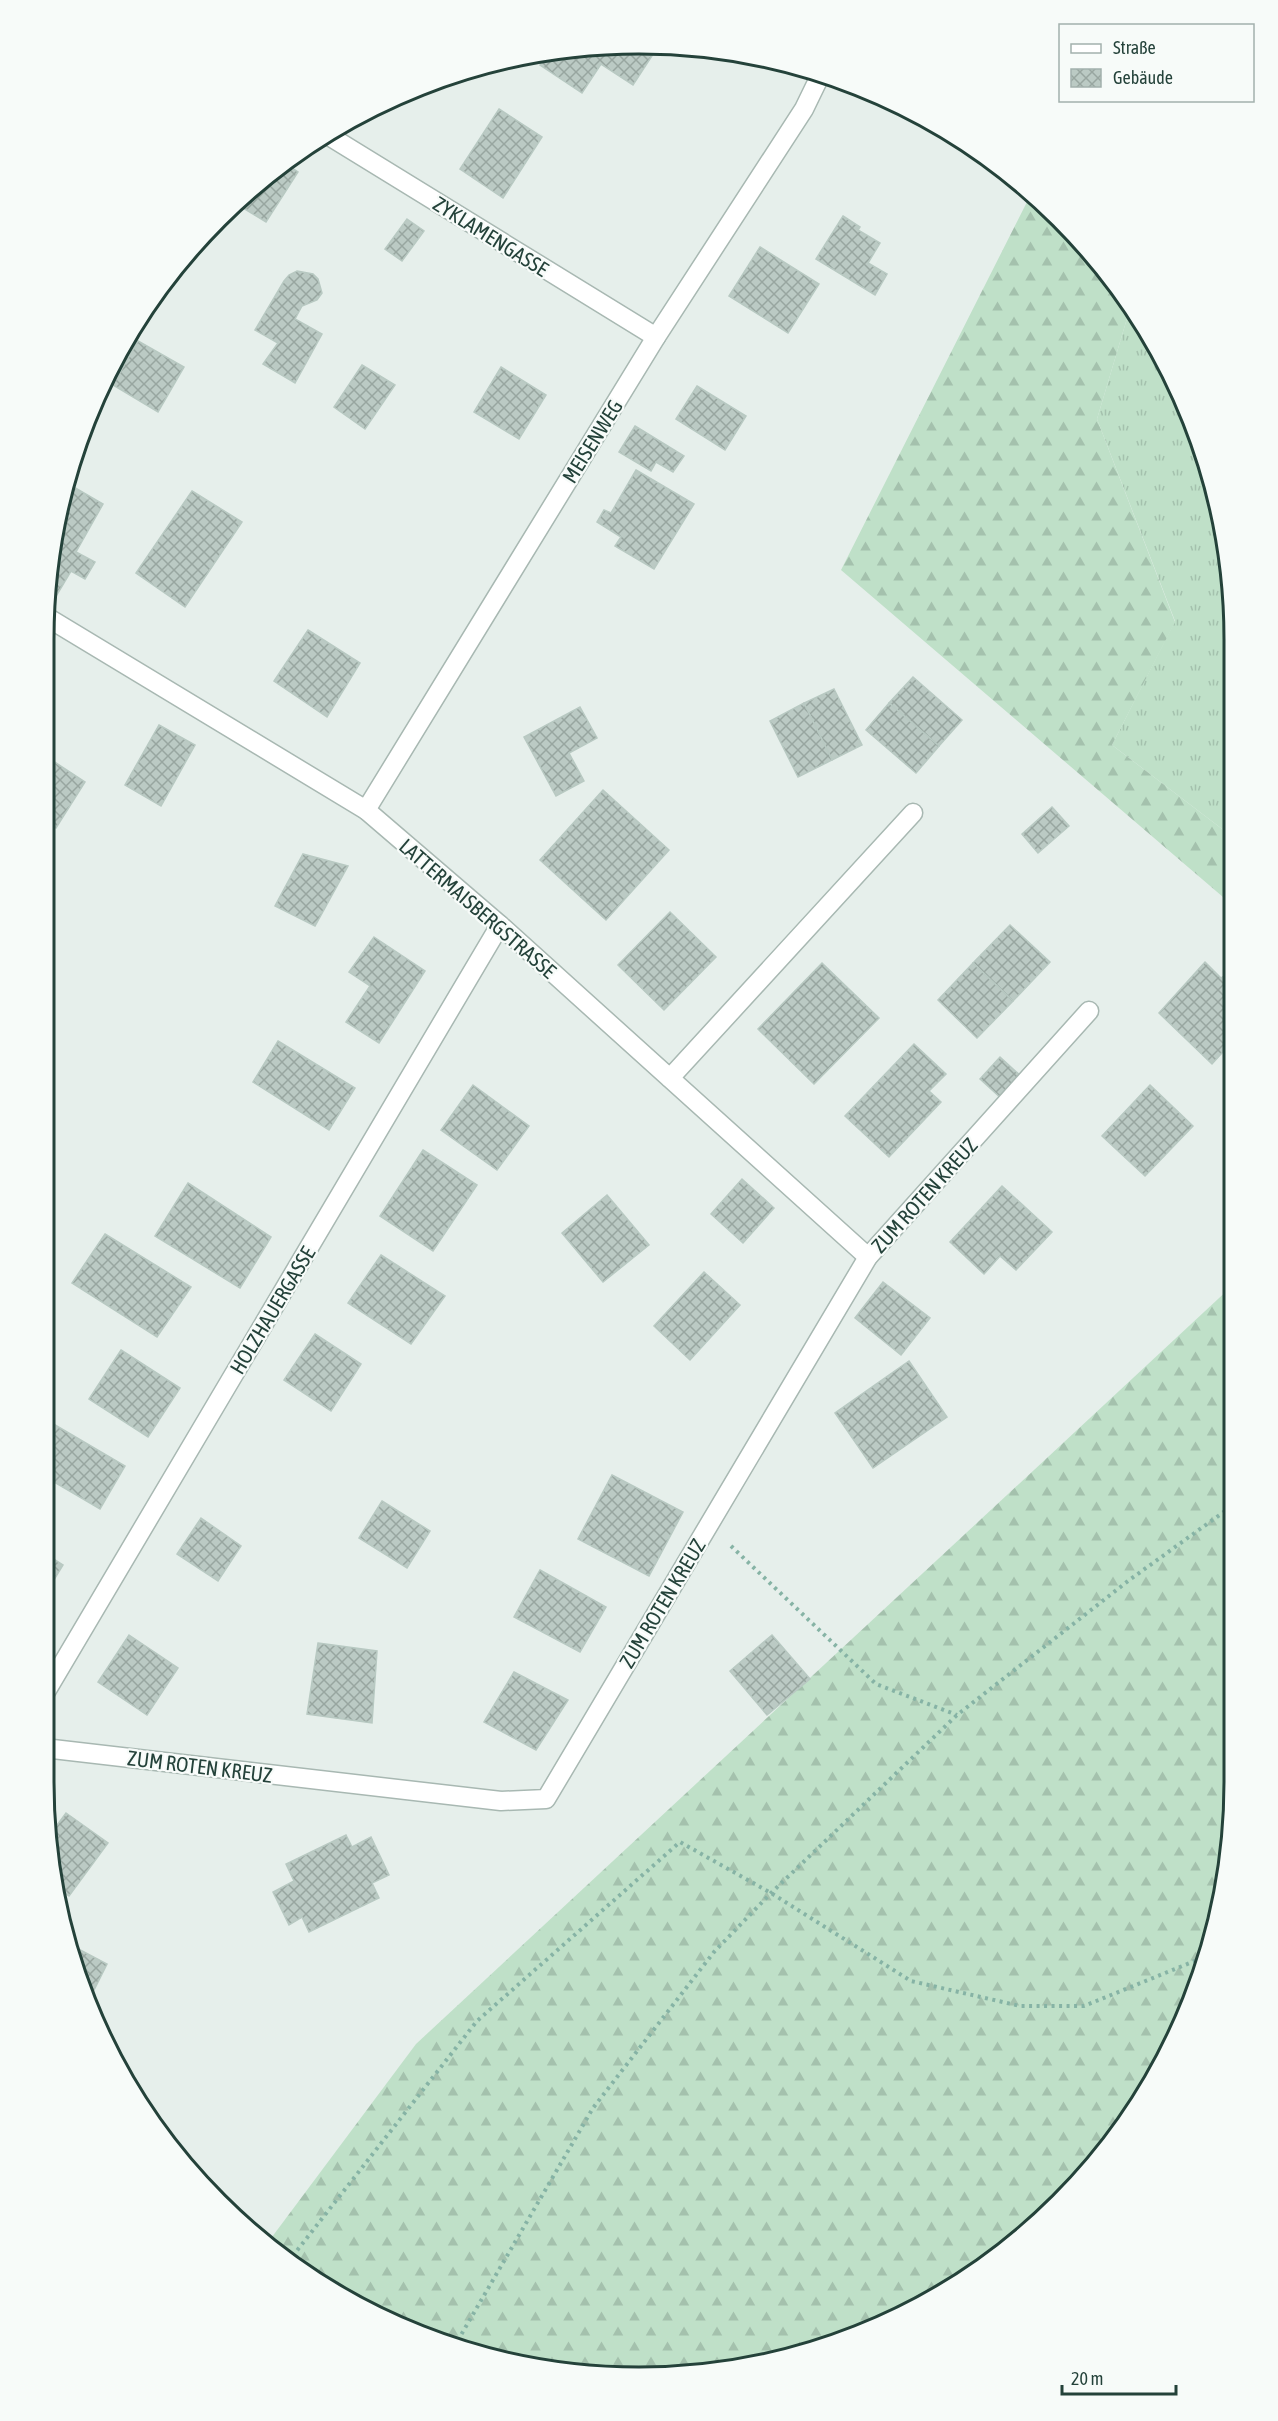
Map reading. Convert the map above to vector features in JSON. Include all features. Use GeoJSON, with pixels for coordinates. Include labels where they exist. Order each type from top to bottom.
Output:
{"type":"FeatureCollection","features":[{"type":"Feature","properties":{"kind":"street","name":"MEISENWEG"},"geometry":{"type":"LineString","coordinates":[[366,810],[656,337],[804,109],[817,82]]}},
{"type":"Feature","properties":{"kind":"street","name":"ZYKLAMENGASSE"},"geometry":{"type":"LineString","coordinates":[[335,140],[656,337]]}},
{"type":"Feature","properties":{"kind":"street","name":"LATTERMAISBERGSTRASSE"},"geometry":{"type":"LineString","coordinates":[[54,622],[366,810],[500,926],[868,1257]]}},
{"type":"Feature","properties":{"kind":"street"},"geometry":{"type":"LineString","coordinates":[[670,1078],[913,813]]}},
{"type":"Feature","properties":{"kind":"street","name":"HOLZHAUERGASSE"},"geometry":{"type":"LineString","coordinates":[[54,1678],[500,926]]}},
{"type":"Feature","properties":{"kind":"street","name":"ZUM ROTEN KREUZ"},"geometry":{"type":"LineString","coordinates":[[54,1749],[501,1801],[546,1799],[868,1257],[1089,1011]]}},
{"type":"Feature","properties":{"kind":"path"},"geometry":{"type":"LineString","coordinates":[[459,2338],[593,2108],[714,1952],[771,1893],[957,1715],[1128,1581],[1224,1512]]}},
{"type":"Feature","properties":{"kind":"path"},"geometry":{"type":"LineString","coordinates":[[708,1525],[876,1684],[957,1715]]}},
{"type":"Feature","properties":{"kind":"path"},"geometry":{"type":"LineString","coordinates":[[294,2254],[477,2021],[680,1842],[771,1893],[911,1981],[1020,2006],[1084,2006],[1196,1961]]}},
{"type":"Feature","properties":{"kind":"green space"},"geometry":{"type":"Polygon","coordinates":[[[1027,201],[1079,253],[1127,318],[1097,419],[1175,622],[1112,745],[1224,830],[1224,898],[841,570],[1027,201]]]}},
{"type":"Feature","properties":{"kind":"green space"},"geometry":{"type":"Polygon","coordinates":[[[1127,318],[1164,380],[1179,415],[1193,451],[1213,525],[1223,601],[1224,830],[1112,745],[1175,621],[1097,419],[1127,318]]]}},
{"type":"Feature","properties":{"kind":"green space"},"geometry":{"type":"Polygon","coordinates":[[[1224,1293],[1224,1782],[1223,1820],[1213,1896],[1193,1970],[1164,2041],[1146,2074],[1103,2138],[1053,2196],[995,2246],[932,2289],[898,2307],[827,2336],[753,2356],[677,2366],[601,2366],[525,2356],[451,2336],[380,2307],[346,2289],[272,2237],[416,2044],[1224,1293]]]}},
{"type":"Feature","properties":{"kind":"building"},"geometry":{"type":"Polygon","coordinates":[[[653,54],[633,85],[601,64],[582,93],[540,65],[542,62],[601,55],[653,54]]]}},
{"type":"Feature","properties":{"kind":"building"},"geometry":{"type":"Polygon","coordinates":[[[499,109],[542,137],[503,198],[460,169],[499,109]]]}},
{"type":"Feature","properties":{"kind":"building"},"geometry":{"type":"Polygon","coordinates":[[[293,168],[298,172],[266,222],[243,208],[293,168]]]}},
{"type":"Feature","properties":{"kind":"building"},"geometry":{"type":"Polygon","coordinates":[[[843,216],[860,227],[858,230],[880,243],[868,263],[887,274],[875,295],[816,259],[843,216]]]}},
{"type":"Feature","properties":{"kind":"building"},"geometry":{"type":"Polygon","coordinates":[[[407,219],[424,231],[402,261],[385,249],[407,219]]]}},
{"type":"Feature","properties":{"kind":"building"},"geometry":{"type":"Polygon","coordinates":[[[760,247],[819,284],[788,333],[729,296],[760,247]]]}},
{"type":"Feature","properties":{"kind":"building"},"geometry":{"type":"Polygon","coordinates":[[[297,271],[313,274],[318,279],[322,293],[317,300],[302,306],[295,319],[322,334],[295,383],[263,364],[278,343],[255,330],[284,281],[297,271]]]}},
{"type":"Feature","properties":{"kind":"building"},"geometry":{"type":"Polygon","coordinates":[[[138,341],[184,367],[158,412],[113,385],[138,341]]]}},
{"type":"Feature","properties":{"kind":"building"},"geometry":{"type":"Polygon","coordinates":[[[362,365],[395,385],[365,429],[334,407],[362,365]]]}},
{"type":"Feature","properties":{"kind":"building"},"geometry":{"type":"Polygon","coordinates":[[[501,367],[546,395],[519,439],[474,412],[501,367]]]}},
{"type":"Feature","properties":{"kind":"building"},"geometry":{"type":"Polygon","coordinates":[[[697,386],[746,416],[725,450],[676,419],[697,386]]]}},
{"type":"Feature","properties":{"kind":"building"},"geometry":{"type":"Polygon","coordinates":[[[635,426],[684,456],[673,472],[656,462],[651,471],[619,452],[635,426]]]}},
{"type":"Feature","properties":{"kind":"building"},"geometry":{"type":"Polygon","coordinates":[[[636,470],[694,504],[654,569],[615,546],[621,537],[597,522],[604,510],[611,513],[636,470]]]}},
{"type":"Feature","properties":{"kind":"building"},"geometry":{"type":"Polygon","coordinates":[[[74,487],[103,504],[76,552],[95,562],[85,579],[71,571],[55,597],[65,525],[74,487]]]}},
{"type":"Feature","properties":{"kind":"building"},"geometry":{"type":"Polygon","coordinates":[[[192,491],[242,522],[185,607],[136,573],[192,491]]]}},
{"type":"Feature","properties":{"kind":"building"},"geometry":{"type":"Polygon","coordinates":[[[308,630],[360,663],[327,717],[274,681],[308,630]]]}},
{"type":"Feature","properties":{"kind":"building"},"geometry":{"type":"Polygon","coordinates":[[[913,677],[962,720],[939,746],[889,703],[913,677]]]}},
{"type":"Feature","properties":{"kind":"building"},"geometry":{"type":"Polygon","coordinates":[[[834,689],[862,745],[832,760],[804,703],[834,689]]]}},
{"type":"Feature","properties":{"kind":"building"},"geometry":{"type":"Polygon","coordinates":[[[804,703],[832,760],[798,777],[770,721],[804,703]]]}},
{"type":"Feature","properties":{"kind":"building"},"geometry":{"type":"Polygon","coordinates":[[[889,703],[939,746],[916,773],[866,730],[889,703]]]}},
{"type":"Feature","properties":{"kind":"building"},"geometry":{"type":"Polygon","coordinates":[[[580,707],[597,738],[569,753],[584,781],[556,796],[524,737],[580,707]]]}},
{"type":"Feature","properties":{"kind":"building"},"geometry":{"type":"Polygon","coordinates":[[[159,725],[195,745],[161,806],[125,785],[159,725]]]}},
{"type":"Feature","properties":{"kind":"building"},"geometry":{"type":"Polygon","coordinates":[[[54,762],[85,782],[56,828],[54,827],[54,762]]]}},
{"type":"Feature","properties":{"kind":"building"},"geometry":{"type":"Polygon","coordinates":[[[603,790],[669,850],[606,920],[540,860],[603,790]]]}},
{"type":"Feature","properties":{"kind":"building"},"geometry":{"type":"Polygon","coordinates":[[[1052,807],[1069,826],[1038,853],[1022,834],[1052,807]]]}},
{"type":"Feature","properties":{"kind":"building"},"geometry":{"type":"Polygon","coordinates":[[[303,854],[348,866],[315,926],[275,906],[303,854]]]}},
{"type":"Feature","properties":{"kind":"building"},"geometry":{"type":"Polygon","coordinates":[[[670,912],[716,957],[664,1010],[618,965],[670,912]]]}},
{"type":"Feature","properties":{"kind":"building"},"geometry":{"type":"Polygon","coordinates":[[[1010,925],[1050,962],[1013,1001],[973,963],[1010,925]]]}},
{"type":"Feature","properties":{"kind":"building"},"geometry":{"type":"Polygon","coordinates":[[[374,937],[425,971],[379,1043],[346,1022],[370,986],[349,972],[374,937]]]}},
{"type":"Feature","properties":{"kind":"building"},"geometry":{"type":"Polygon","coordinates":[[[1205,962],[1221,978],[1224,976],[1224,1051],[1212,1064],[1159,1013],[1205,962]]]}},
{"type":"Feature","properties":{"kind":"building"},"geometry":{"type":"Polygon","coordinates":[[[822,963],[879,1018],[814,1084],[758,1029],[822,963]]]}},
{"type":"Feature","properties":{"kind":"building"},"geometry":{"type":"Polygon","coordinates":[[[973,963],[1013,1001],[977,1038],[938,1000],[973,963]]]}},
{"type":"Feature","properties":{"kind":"building"},"geometry":{"type":"Polygon","coordinates":[[[278,1041],[355,1088],[329,1130],[253,1082],[278,1041]]]}},
{"type":"Feature","properties":{"kind":"building"},"geometry":{"type":"Polygon","coordinates":[[[914,1044],[946,1074],[929,1091],[941,1102],[889,1157],[845,1116],[914,1044]]]}},
{"type":"Feature","properties":{"kind":"building"},"geometry":{"type":"Polygon","coordinates":[[[1000,1057],[1023,1078],[1003,1100],[980,1079],[1000,1057]]]}},
{"type":"Feature","properties":{"kind":"building"},"geometry":{"type":"Polygon","coordinates":[[[473,1085],[529,1126],[497,1170],[441,1130],[473,1085]]]}},
{"type":"Feature","properties":{"kind":"building"},"geometry":{"type":"Polygon","coordinates":[[[1150,1085],[1193,1126],[1145,1176],[1102,1136],[1150,1085]]]}},
{"type":"Feature","properties":{"kind":"building"},"geometry":{"type":"Polygon","coordinates":[[[423,1150],[477,1185],[433,1251],[380,1216],[423,1150]]]}},
{"type":"Feature","properties":{"kind":"building"},"geometry":{"type":"Polygon","coordinates":[[[742,1179],[774,1208],[743,1243],[711,1214],[742,1179]]]}},
{"type":"Feature","properties":{"kind":"building"},"geometry":{"type":"Polygon","coordinates":[[[188,1183],[271,1237],[240,1288],[155,1236],[188,1183]]]}},
{"type":"Feature","properties":{"kind":"building"},"geometry":{"type":"Polygon","coordinates":[[[1002,1186],[1052,1232],[1016,1270],[1000,1256],[984,1274],[950,1242],[1002,1186]]]}},
{"type":"Feature","properties":{"kind":"building"},"geometry":{"type":"Polygon","coordinates":[[[607,1195],[649,1245],[603,1282],[562,1233],[607,1195]]]}},
{"type":"Feature","properties":{"kind":"building"},"geometry":{"type":"Polygon","coordinates":[[[105,1234],[191,1287],[157,1337],[72,1283],[105,1234]]]}},
{"type":"Feature","properties":{"kind":"building"},"geometry":{"type":"Polygon","coordinates":[[[381,1255],[445,1296],[411,1344],[348,1303],[381,1255]]]}},
{"type":"Feature","properties":{"kind":"building"},"geometry":{"type":"Polygon","coordinates":[[[704,1272],[740,1305],[690,1360],[654,1326],[704,1272]]]}},
{"type":"Feature","properties":{"kind":"building"},"geometry":{"type":"Polygon","coordinates":[[[883,1282],[930,1318],[901,1355],[855,1318],[883,1282]]]}},
{"type":"Feature","properties":{"kind":"building"},"geometry":{"type":"Polygon","coordinates":[[[315,1334],[361,1364],[331,1411],[284,1380],[315,1334]]]}},
{"type":"Feature","properties":{"kind":"building"},"geometry":{"type":"Polygon","coordinates":[[[121,1350],[180,1388],[148,1437],[89,1399],[121,1350]]]}},
{"type":"Feature","properties":{"kind":"building"},"geometry":{"type":"Polygon","coordinates":[[[909,1361],[947,1417],[873,1468],[835,1413],[909,1361]]]}},
{"type":"Feature","properties":{"kind":"building"},"geometry":{"type":"Polygon","coordinates":[[[54,1424],[125,1466],[100,1509],[54,1482],[54,1424]]]}},
{"type":"Feature","properties":{"kind":"building"},"geometry":{"type":"Polygon","coordinates":[[[612,1475],[683,1512],[649,1576],[578,1539],[612,1475]]]}},
{"type":"Feature","properties":{"kind":"building"},"geometry":{"type":"Polygon","coordinates":[[[382,1501],[430,1531],[407,1568],[359,1538],[382,1501]]]}},
{"type":"Feature","properties":{"kind":"building"},"geometry":{"type":"Polygon","coordinates":[[[201,1518],[241,1546],[218,1581],[177,1554],[201,1518]]]}},
{"type":"Feature","properties":{"kind":"building"},"geometry":{"type":"Polygon","coordinates":[[[54,1559],[63,1565],[54,1580],[54,1559]]]}},
{"type":"Feature","properties":{"kind":"building"},"geometry":{"type":"Polygon","coordinates":[[[540,1570],[606,1607],[580,1652],[514,1617],[540,1570]]]}},
{"type":"Feature","properties":{"kind":"building"},"geometry":{"type":"Polygon","coordinates":[[[129,1635],[178,1668],[147,1715],[98,1682],[129,1635]]]}},
{"type":"Feature","properties":{"kind":"building"},"geometry":{"type":"Polygon","coordinates":[[[772,1635],[810,1679],[767,1715],[730,1671],[772,1635]]]}},
{"type":"Feature","properties":{"kind":"building"},"geometry":{"type":"Polygon","coordinates":[[[318,1643],[377,1651],[372,1723],[307,1714],[318,1643]]]}},
{"type":"Feature","properties":{"kind":"building"},"geometry":{"type":"Polygon","coordinates":[[[514,1672],[568,1700],[536,1750],[484,1722],[514,1672]]]}},
{"type":"Feature","properties":{"kind":"building"},"geometry":{"type":"Polygon","coordinates":[[[66,1813],[108,1843],[69,1896],[64,1893],[56,1827],[66,1813]]]}},
{"type":"Feature","properties":{"kind":"building"},"geometry":{"type":"Polygon","coordinates":[[[346,1835],[352,1847],[371,1837],[389,1875],[372,1883],[379,1898],[309,1932],[302,1917],[289,1925],[273,1892],[294,1881],[286,1864],[346,1835]]]}},
{"type":"Feature","properties":{"kind":"building"},"geometry":{"type":"Polygon","coordinates":[[[79,1949],[107,1964],[93,1991],[79,1949]]]}}]}
